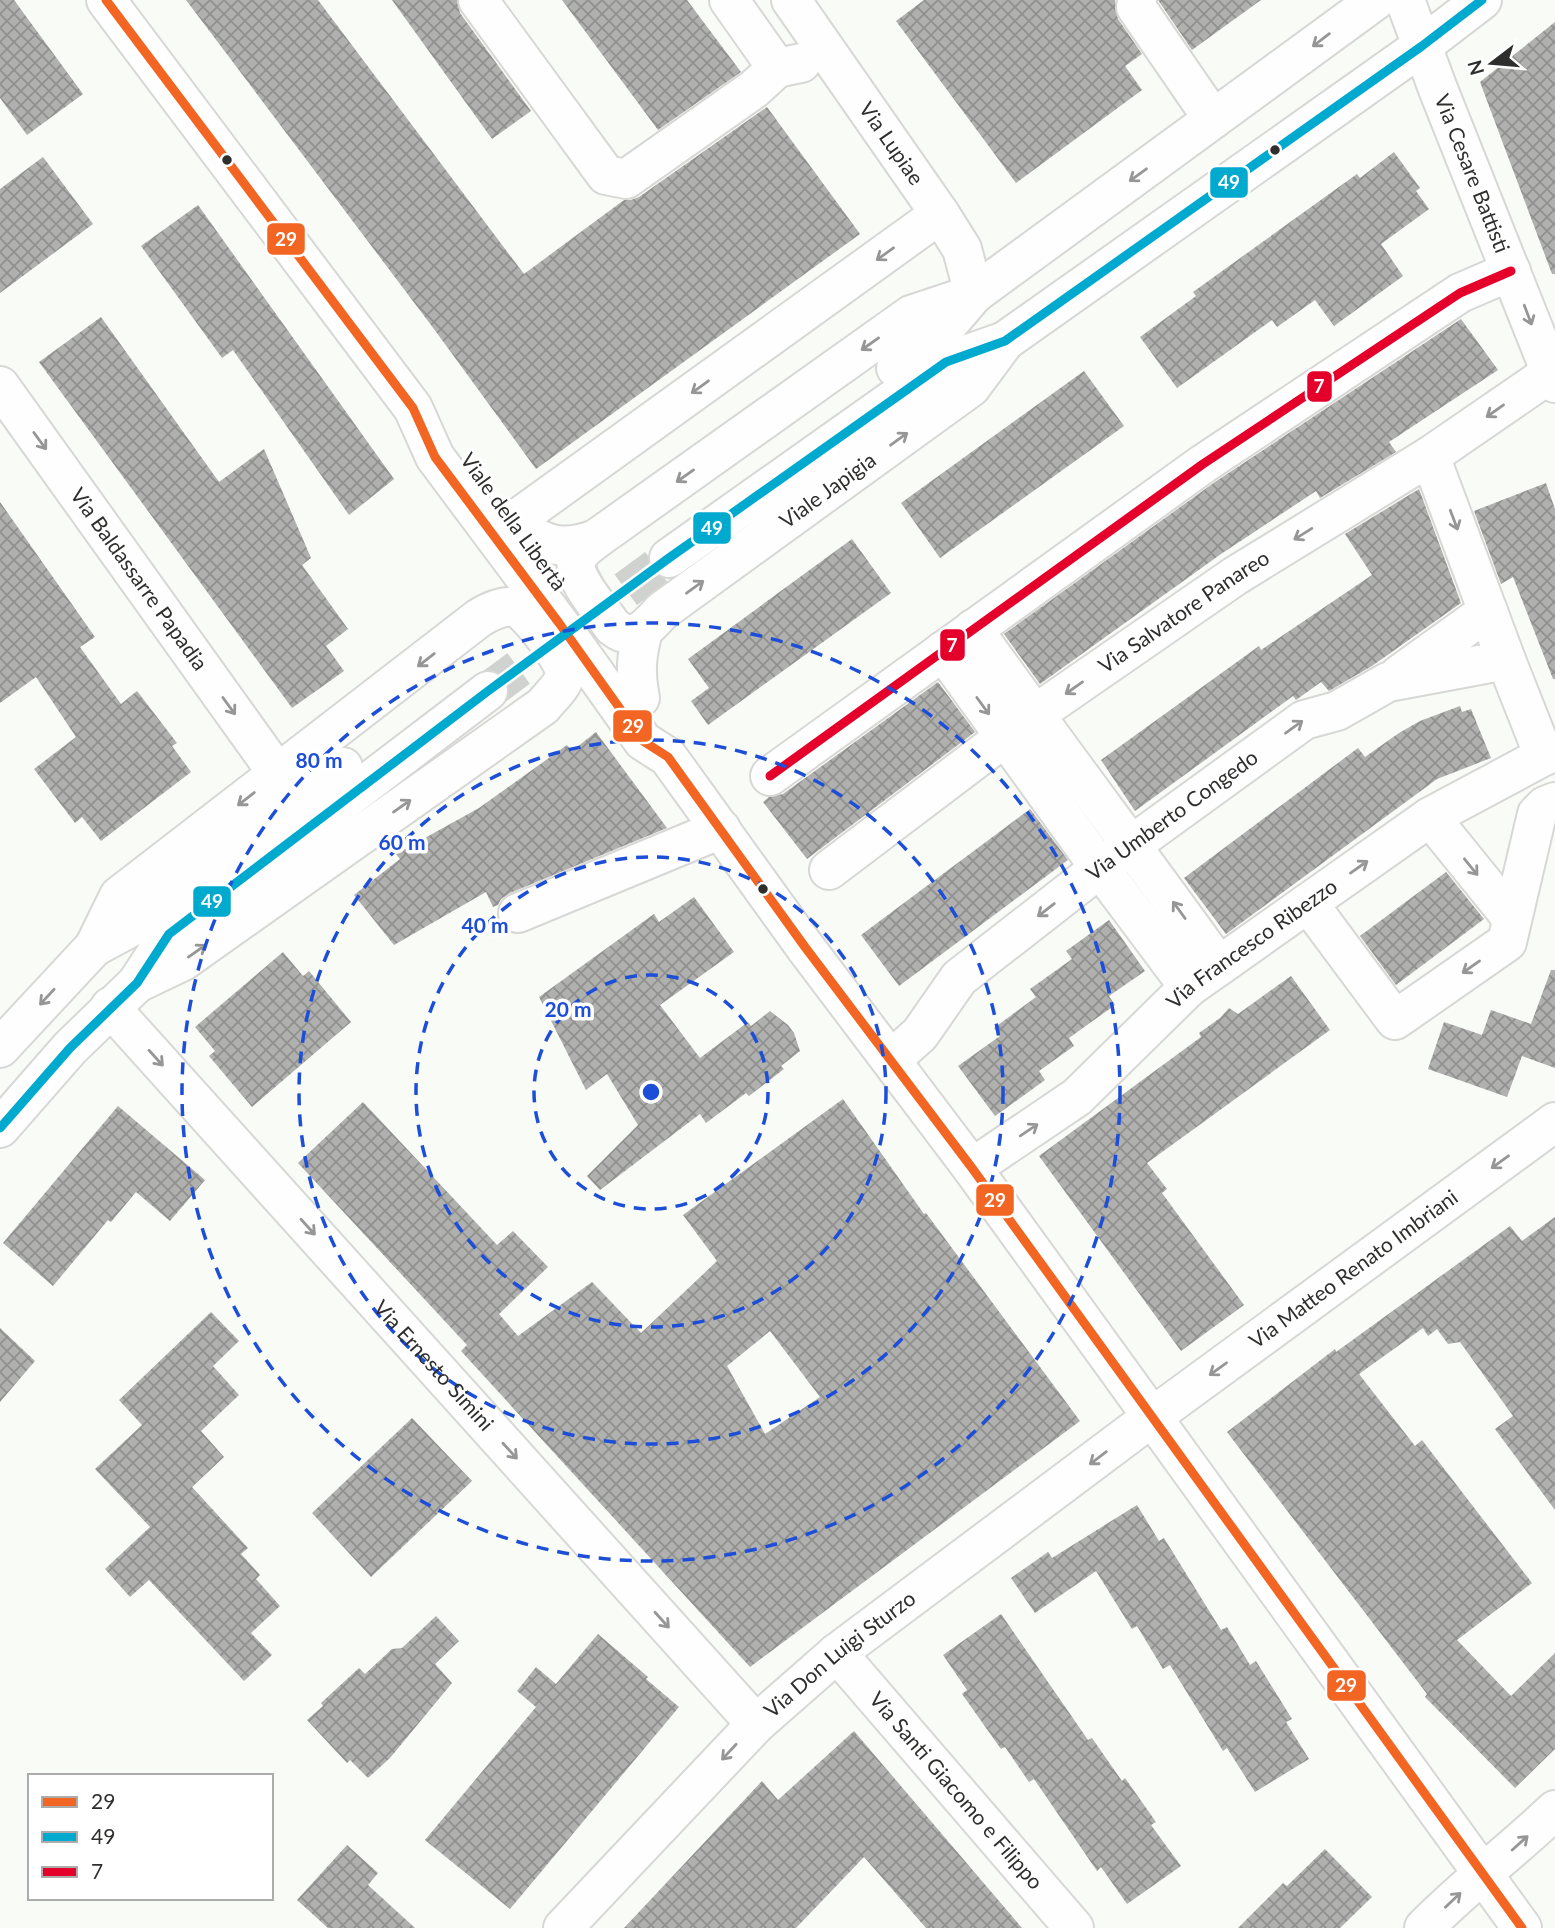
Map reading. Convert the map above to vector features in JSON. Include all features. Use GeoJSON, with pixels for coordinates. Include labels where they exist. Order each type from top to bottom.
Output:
{"type":"FeatureCollection","features":[{"type":"Feature","properties":{"kind":"street","name":"Viale della Libertà"},"geometry":{"type":"LineString","coordinates":[[106,0],[413,408],[435,457],[511,531],[568,617],[629,701],[643,741],[668,757],[805,947],[892,1059],[1522,1928]]}},
{"type":"Feature","properties":{"kind":"street"},"geometry":{"type":"LineString","coordinates":[[729,0],[777,68]]}},
{"type":"Feature","properties":{"kind":"street","name":"Via Lupiae"},"geometry":{"type":"LineString","coordinates":[[791,0],[962,249],[975,294]]}},
{"type":"Feature","properties":{"kind":"street"},"geometry":{"type":"LineString","coordinates":[[1137,0],[1136,7],[1213,119]]}},
{"type":"Feature","properties":{"kind":"street","name":"Viale Japigia"},"geometry":{"type":"LineString","coordinates":[[1376,0],[975,294],[933,342],[662,550],[946,362],[1005,341],[1422,46],[1482,0]]}},
{"type":"Feature","properties":{"kind":"street","name":"Via Cesare Battisti"},"geometry":{"type":"LineString","coordinates":[[1405,0],[1554,375]]}},
{"type":"Feature","properties":{"kind":"street"},"geometry":{"type":"LineString","coordinates":[[486,3],[606,175],[626,179],[754,89],[777,68],[831,57]]}},
{"type":"Feature","properties":{"kind":"street"},"geometry":{"type":"LineString","coordinates":[[479,618],[492,594],[511,531],[940,214]]}},
{"type":"Feature","properties":{"kind":"street"},"geometry":{"type":"LineString","coordinates":[[771,776],[1214,457],[1460,293],[1511,271]]}},
{"type":"Feature","properties":{"kind":"street","name":"Viale Japigia"},"geometry":{"type":"LineString","coordinates":[[596,539],[911,314],[975,294]]}},
{"type":"Feature","properties":{"kind":"street","name":"Viale Japigia"},"geometry":{"type":"LineString","coordinates":[[643,631],[662,611],[971,387],[1005,341]]}},
{"type":"Feature","properties":{"kind":"street","name":"Via Salvatore Panareo"},"geometry":{"type":"LineString","coordinates":[[829,870],[1020,726],[1235,576],[1430,456],[1554,375]]}},
{"type":"Feature","properties":{"kind":"street","name":"Via Baldassarre Papadia"},"geometry":{"type":"LineString","coordinates":[[0,386],[278,774]]}},
{"type":"Feature","properties":{"kind":"street"},"geometry":{"type":"LineString","coordinates":[[1430,456],[1506,660],[1550,754]]}},
{"type":"Feature","properties":{"kind":"street"},"geometry":{"type":"LineString","coordinates":[[511,531],[565,547],[596,539]]}},
{"type":"Feature","properties":{"kind":"street"},"geometry":{"type":"LineString","coordinates":[[123,995],[183,961],[543,706],[582,695],[629,701],[636,678],[636,660],[643,631],[627,634],[613,627],[578,578],[577,559],[581,551],[596,539]]}},
{"type":"Feature","properties":{"kind":"street"},"geometry":{"type":"LineString","coordinates":[[0,1048],[94,947],[119,896],[479,618],[500,607],[517,607],[526,614],[561,660],[566,670],[565,676],[543,706]]}},
{"type":"Feature","properties":{"kind":"street"},"geometry":{"type":"LineString","coordinates":[[1388,682],[1488,611]]}},
{"type":"Feature","properties":{"kind":"street"},"geometry":{"type":"LineString","coordinates":[[958,640],[1020,726],[1100,868],[1204,976]]}},
{"type":"Feature","properties":{"kind":"street","name":"Via Umberto Congedo"},"geometry":{"type":"LineString","coordinates":[[892,1059],[920,1034],[959,978],[1100,868],[1304,720],[1337,712],[1388,682],[1506,660]]}},
{"type":"Feature","properties":{"kind":"street"},"geometry":{"type":"LineString","coordinates":[[0,1128],[70,1048],[123,995],[169,934],[480,681],[135,925],[94,947]]}},
{"type":"Feature","properties":{"kind":"street"},"geometry":{"type":"LineString","coordinates":[[1020,726],[1132,845],[1204,976]]}},
{"type":"Feature","properties":{"kind":"street","name":"Via Francesco Ribezzo"},"geometry":{"type":"LineString","coordinates":[[972,1168],[1077,1097],[1204,976],[1430,817],[1550,754]]}},
{"type":"Feature","properties":{"kind":"street"},"geometry":{"type":"LineString","coordinates":[[1308,903],[1395,1020],[1507,942],[1537,814],[1545,806],[1555,802]]}},
{"type":"Feature","properties":{"kind":"street"},"geometry":{"type":"LineString","coordinates":[[1430,817],[1511,918]]}},
{"type":"Feature","properties":{"kind":"street"},"geometry":{"type":"LineString","coordinates":[[518,913],[721,829]]}},
{"type":"Feature","properties":{"kind":"street","name":"Via Ernesto Simini"},"geometry":{"type":"LineString","coordinates":[[123,995],[756,1724]]}},
{"type":"Feature","properties":{"kind":"street","name":"Via Matteo Renato Imbriani"},"geometry":{"type":"LineString","coordinates":[[1152,1417],[1555,1122]]}},
{"type":"Feature","properties":{"kind":"street","name":"Via Don Luigi Sturzo"},"geometry":{"type":"LineString","coordinates":[[563,1928],[756,1724],[837,1653],[1152,1417]]}},
{"type":"Feature","properties":{"kind":"street","name":"Via Santi Giacomo e Filippo"},"geometry":{"type":"LineString","coordinates":[[837,1653],[1074,1928]]}},
{"type":"Feature","properties":{"kind":"street"},"geometry":{"type":"LineString","coordinates":[[1424,1928],[1555,1810]]}},
{"type":"Feature","properties":{"kind":"building"},"geometry":{"type":"Polygon","coordinates":[[[0,0],[14,0],[83,94],[27,135],[0,98],[0,0]]]}},
{"type":"Feature","properties":{"kind":"building"},"geometry":{"type":"Polygon","coordinates":[[[186,0],[318,0],[524,274],[624,200],[639,197],[767,107],[860,234],[536,469],[186,0]]]}},
{"type":"Feature","properties":{"kind":"building"},"geometry":{"type":"Polygon","coordinates":[[[392,0],[457,0],[460,13],[531,111],[492,139],[392,0]]]}},
{"type":"Feature","properties":{"kind":"building"},"geometry":{"type":"Polygon","coordinates":[[[562,0],[687,0],[741,72],[658,130],[562,0]]]}},
{"type":"Feature","properties":{"kind":"building"},"geometry":{"type":"Polygon","coordinates":[[[924,0],[1115,0],[1118,19],[1142,54],[1125,66],[1142,90],[1016,183],[896,21],[924,0]]]}},
{"type":"Feature","properties":{"kind":"building"},"geometry":{"type":"Polygon","coordinates":[[[1158,0],[1261,0],[1192,50],[1158,0]]]}},
{"type":"Feature","properties":{"kind":"building"},"geometry":{"type":"Polygon","coordinates":[[[1555,22],[1555,274],[1552,274],[1480,82],[1555,22]]]}},
{"type":"Feature","properties":{"kind":"building"},"geometry":{"type":"Polygon","coordinates":[[[1394,152],[1420,188],[1416,191],[1429,209],[1381,244],[1403,276],[1334,326],[1315,300],[1277,327],[1272,320],[1177,388],[1140,337],[1196,296],[1193,292],[1357,174],[1360,178],[1394,152]]]}},
{"type":"Feature","properties":{"kind":"building"},"geometry":{"type":"Polygon","coordinates":[[[43,157],[93,224],[0,293],[0,189],[43,157]]]}},
{"type":"Feature","properties":{"kind":"building"},"geometry":{"type":"Polygon","coordinates":[[[198,205],[394,479],[349,515],[233,350],[222,358],[141,246],[198,205]]]}},
{"type":"Feature","properties":{"kind":"building"},"geometry":{"type":"Polygon","coordinates":[[[101,317],[219,482],[264,449],[311,558],[302,565],[348,629],[326,646],[344,671],[292,708],[39,362],[101,317]]]}},
{"type":"Feature","properties":{"kind":"building"},"geometry":{"type":"Polygon","coordinates":[[[1461,319],[1498,370],[1389,442],[1396,452],[1320,498],[1316,491],[1221,554],[1040,684],[1004,634],[1215,482],[1461,319]]]}},
{"type":"Feature","properties":{"kind":"building"},"geometry":{"type":"Polygon","coordinates":[[[1084,371],[1124,426],[940,558],[901,503],[1084,371]]]}},
{"type":"Feature","properties":{"kind":"building"},"geometry":{"type":"Polygon","coordinates":[[[1546,483],[1555,509],[1555,679],[1513,577],[1501,584],[1474,511],[1546,483]]]}},
{"type":"Feature","properties":{"kind":"building"},"geometry":{"type":"Polygon","coordinates":[[[1419,489],[1461,603],[1372,666],[1329,691],[1321,682],[1296,700],[1293,696],[1135,811],[1101,760],[1259,646],[1261,650],[1372,575],[1345,534],[1419,489]]]}},
{"type":"Feature","properties":{"kind":"building"},"geometry":{"type":"Polygon","coordinates":[[[0,502],[95,637],[80,647],[121,704],[137,691],[177,743],[172,746],[191,772],[101,841],[82,817],[75,823],[34,769],[76,737],[36,677],[0,703],[0,502]]]}},
{"type":"Feature","properties":{"kind":"building"},"geometry":{"type":"Polygon","coordinates":[[[852,539],[891,593],[708,725],[691,701],[709,688],[688,659],[852,539]]]}},
{"type":"Feature","properties":{"kind":"building"},"geometry":{"type":"Polygon","coordinates":[[[938,682],[975,732],[807,859],[763,802],[769,797],[783,794],[938,682]]]}},
{"type":"Feature","properties":{"kind":"building"},"geometry":{"type":"Polygon","coordinates":[[[1460,706],[1462,712],[1471,709],[1491,758],[1437,779],[1226,934],[1184,878],[1358,748],[1365,757],[1420,721],[1460,706]]]}},
{"type":"Feature","properties":{"kind":"building"},"geometry":{"type":"Polygon","coordinates":[[[596,732],[667,828],[510,893],[493,907],[486,892],[394,945],[354,895],[400,859],[396,854],[479,808],[567,745],[572,751],[596,732]]]}},
{"type":"Feature","properties":{"kind":"building"},"geometry":{"type":"Polygon","coordinates":[[[1030,809],[1068,860],[899,986],[861,935],[1030,809]]]}},
{"type":"Feature","properties":{"kind":"building"},"geometry":{"type":"Polygon","coordinates":[[[1446,872],[1484,919],[1396,985],[1360,936],[1446,872]]]}},
{"type":"Feature","properties":{"kind":"building"},"geometry":{"type":"Polygon","coordinates":[[[694,897],[734,952],[660,1005],[700,1058],[748,1022],[751,1026],[770,1011],[794,1033],[800,1051],[781,1066],[784,1069],[749,1096],[746,1093],[706,1123],[700,1114],[600,1190],[587,1176],[638,1125],[607,1074],[586,1090],[539,997],[654,914],[659,922],[694,897]]]}},
{"type":"Feature","properties":{"kind":"building"},"geometry":{"type":"Polygon","coordinates":[[[1109,920],[1145,971],[1109,996],[1115,1005],[1069,1038],[1074,1046],[1039,1071],[1045,1080],[995,1116],[958,1066],[1000,1036],[994,1028],[1036,997],[1030,989],[1072,959],[1066,951],[1109,920]]]}},
{"type":"Feature","properties":{"kind":"building"},"geometry":{"type":"Polygon","coordinates":[[[283,952],[303,976],[309,971],[351,1022],[252,1107],[209,1056],[215,1051],[195,1027],[283,952]]]}},
{"type":"Feature","properties":{"kind":"building"},"geometry":{"type":"Polygon","coordinates":[[[1551,970],[1555,970],[1555,1068],[1522,1056],[1507,1097],[1428,1069],[1444,1022],[1482,1035],[1491,1010],[1531,1024],[1551,970]]]}},
{"type":"Feature","properties":{"kind":"building"},"geometry":{"type":"Polygon","coordinates":[[[1291,976],[1330,1030],[1147,1163],[1167,1189],[1162,1193],[1244,1305],[1181,1351],[1039,1156],[1201,1037],[1199,1033],[1229,1008],[1238,1014],[1291,976]]]}},
{"type":"Feature","properties":{"kind":"building"},"geometry":{"type":"Polygon","coordinates":[[[843,1099],[924,1214],[926,1213],[1080,1421],[750,1667],[461,1351],[467,1345],[298,1163],[363,1102],[497,1245],[513,1231],[548,1267],[499,1314],[518,1336],[592,1282],[641,1333],[717,1261],[683,1215],[843,1099]],[[770,1331],[727,1366],[765,1434],[820,1397],[770,1331]]]}},
{"type":"Feature","properties":{"kind":"building"},"geometry":{"type":"Polygon","coordinates":[[[118,1106],[205,1180],[170,1221],[136,1192],[111,1222],[108,1220],[53,1286],[3,1243],[118,1106]]]}},
{"type":"Feature","properties":{"kind":"building"},"geometry":{"type":"Polygon","coordinates":[[[1555,1217],[1555,1510],[1495,1429],[1513,1416],[1460,1342],[1448,1344],[1437,1329],[1428,1336],[1423,1328],[1359,1374],[1415,1446],[1422,1440],[1532,1583],[1457,1640],[1511,1696],[1555,1653],[1555,1749],[1515,1788],[1425,1697],[1427,1694],[1227,1432],[1335,1349],[1336,1352],[1510,1226],[1522,1241],[1555,1217]]]}},
{"type":"Feature","properties":{"kind":"building"},"geometry":{"type":"Polygon","coordinates":[[[211,1312],[239,1341],[213,1366],[239,1395],[201,1431],[224,1457],[192,1487],[248,1548],[241,1554],[260,1575],[256,1579],[280,1606],[251,1633],[272,1655],[244,1681],[149,1580],[130,1597],[105,1569],[150,1527],[95,1469],[142,1425],[119,1400],[211,1312]]]}},
{"type":"Feature","properties":{"kind":"building"},"geometry":{"type":"Polygon","coordinates":[[[0,1328],[35,1361],[0,1402],[0,1328]]]}},
{"type":"Feature","properties":{"kind":"building"},"geometry":{"type":"Polygon","coordinates":[[[412,1418],[472,1481],[371,1577],[312,1513],[412,1418]]]}},
{"type":"Feature","properties":{"kind":"building"},"geometry":{"type":"Polygon","coordinates":[[[1137,1505],[1159,1541],[1164,1538],[1221,1630],[1227,1627],[1250,1665],[1256,1661],[1292,1719],[1286,1722],[1309,1759],[1255,1792],[1227,1748],[1223,1751],[1170,1665],[1163,1669],[1137,1626],[1132,1629],[1096,1571],[1035,1613],[1011,1578],[1048,1552],[1052,1558],[1137,1505]]]}},
{"type":"Feature","properties":{"kind":"building"},"geometry":{"type":"Polygon","coordinates":[[[1001,1614],[1088,1740],[1092,1738],[1122,1781],[1125,1778],[1156,1822],[1151,1825],[1181,1866],[1127,1904],[1101,1867],[1097,1871],[1034,1779],[1029,1782],[1005,1747],[1001,1749],[962,1694],[967,1690],[943,1655],[1001,1614]]]}},
{"type":"Feature","properties":{"kind":"building"},"geometry":{"type":"Polygon","coordinates":[[[436,1616],[459,1641],[435,1664],[452,1683],[390,1758],[368,1778],[350,1760],[347,1763],[307,1720],[323,1706],[321,1703],[359,1668],[365,1674],[392,1649],[402,1648],[436,1616]]]}},
{"type":"Feature","properties":{"kind":"building"},"geometry":{"type":"Polygon","coordinates":[[[598,1634],[679,1707],[510,1909],[425,1840],[536,1707],[517,1691],[536,1667],[556,1684],[598,1634]]]}},
{"type":"Feature","properties":{"kind":"building"},"geometry":{"type":"Polygon","coordinates":[[[854,1731],[1022,1928],[926,1928],[864,1857],[796,1928],[624,1928],[762,1781],[778,1800],[854,1731]]]}},
{"type":"Feature","properties":{"kind":"building"},"geometry":{"type":"Polygon","coordinates":[[[347,1845],[378,1873],[368,1885],[415,1928],[328,1928],[297,1900],[347,1845]]]}},
{"type":"Feature","properties":{"kind":"building"},"geometry":{"type":"Polygon","coordinates":[[[1325,1849],[1372,1897],[1340,1928],[1238,1928],[1283,1883],[1287,1886],[1325,1849]]]}},
{"type":"Feature","properties":{"kind":"tunnel"},"geometry":{"type":"LineString","coordinates":[[488,691],[669,558]]}},
{"type":"Feature","properties":{"kind":"transit line","name":"29"},"geometry":{"type":"LineString","coordinates":[[106,0],[413,408],[435,457],[643,741],[668,757],[805,947],[972,1168],[1522,1928]]}},
{"type":"Feature","properties":{"kind":"transit line","name":"49"},"geometry":{"type":"LineString","coordinates":[[0,1128],[70,1048],[137,983],[169,934],[488,691],[669,558],[946,362],[1005,341],[1422,46],[1482,0]]}},
{"type":"Feature","properties":{"kind":"transit line","name":"7"},"geometry":{"type":"LineString","coordinates":[[770,776],[1203,464],[1460,293],[1511,271]]}}]}
